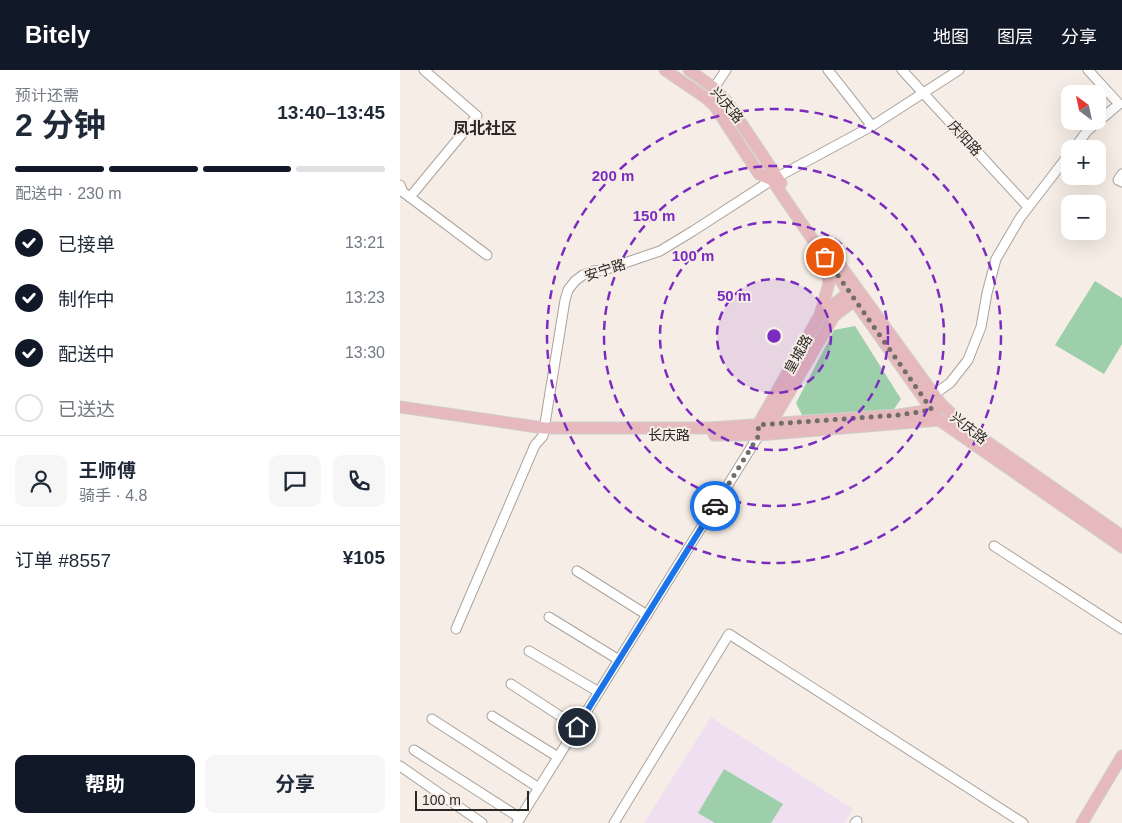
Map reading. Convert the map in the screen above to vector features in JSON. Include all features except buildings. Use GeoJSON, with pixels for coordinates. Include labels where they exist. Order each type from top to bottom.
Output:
{"type":"FeatureCollection","features":[{"type":"Feature","properties":{"kind":"main road","name":"兴庆路"},"geometry":{"type":"LineString","coordinates":[[665,70],[714,105],[759,174],[774,178],[855,294],[936,404],[1122,536]]}},
{"type":"Feature","properties":{"kind":"main road","name":"兴庆路"},"geometry":{"type":"LineString","coordinates":[[689,70],[712,87],[732,108],[825,257],[855,294]]}},
{"type":"Feature","properties":{"kind":"main road"},"geometry":{"type":"LineString","coordinates":[[820,315],[829,283],[825,257]]}},
{"type":"Feature","properties":{"kind":"main road","name":"皇城路"},"geometry":{"type":"LineString","coordinates":[[762,428],[820,315],[855,294]]}},
{"type":"Feature","properties":{"kind":"main road","name":"皇城路"},"geometry":{"type":"LineString","coordinates":[[762,428],[834,316],[855,294]]}},
{"type":"Feature","properties":{"kind":"main road","name":"兴庆路"},"geometry":{"type":"LineString","coordinates":[[936,404],[939,420]]}},
{"type":"Feature","properties":{"kind":"main road"},"geometry":{"type":"LineString","coordinates":[[762,428],[899,415],[936,404]]}},
{"type":"Feature","properties":{"kind":"main road"},"geometry":{"type":"LineString","coordinates":[[400,407],[543,432]]}},
{"type":"Feature","properties":{"kind":"main road","name":"长庆路"},"geometry":{"type":"LineString","coordinates":[[400,414],[543,432],[762,428],[939,420]]}},
{"type":"Feature","properties":{"kind":"main road"},"geometry":{"type":"LineString","coordinates":[[939,420],[1122,547]]}},
{"type":"Feature","properties":{"kind":"main road"},"geometry":{"type":"LineString","coordinates":[[1082,823],[1122,756]]}},
{"type":"Feature","properties":{"kind":"main road"},"geometry":{"type":"LineString","coordinates":[[1088,823],[1122,766]]}},
{"type":"Feature","properties":{"kind":"street"},"geometry":{"type":"LineString","coordinates":[[424,70],[477,116],[403,192],[487,255]]}},
{"type":"Feature","properties":{"kind":"street"},"geometry":{"type":"LineString","coordinates":[[712,87],[722,70]]}},
{"type":"Feature","properties":{"kind":"street"},"geometry":{"type":"LineString","coordinates":[[712,87],[726,70]]}},
{"type":"Feature","properties":{"kind":"street"},"geometry":{"type":"LineString","coordinates":[[828,70],[872,126]]}},
{"type":"Feature","properties":{"kind":"street","name":"庆阳路"},"geometry":{"type":"LineString","coordinates":[[902,70],[1028,207]]}},
{"type":"Feature","properties":{"kind":"street","name":"安宁路"},"geometry":{"type":"LineString","coordinates":[[543,432],[565,300],[568,290],[575,281],[593,271],[604,270],[660,251],[774,178],[872,126],[959,70]]}},
{"type":"Feature","properties":{"kind":"street"},"geometry":{"type":"LineString","coordinates":[[1080,140],[1087,131],[1119,104],[1088,70]]}},
{"type":"Feature","properties":{"kind":"street"},"geometry":{"type":"LineString","coordinates":[[936,404],[968,360],[981,327],[986,293],[996,259],[1020,218],[1061,165]]}},
{"type":"Feature","properties":{"kind":"street"},"geometry":{"type":"LineString","coordinates":[[1122,174],[1118,180],[1122,182]]}},
{"type":"Feature","properties":{"kind":"street","name":"皇城路"},"geometry":{"type":"LineString","coordinates":[[519,820],[762,428]]}},
{"type":"Feature","properties":{"kind":"street"},"geometry":{"type":"LineString","coordinates":[[456,629],[535,445],[543,432]]}},
{"type":"Feature","properties":{"kind":"street"},"geometry":{"type":"LineString","coordinates":[[994,546],[1122,629]]}},
{"type":"Feature","properties":{"kind":"street"},"geometry":{"type":"LineString","coordinates":[[577,570],[647,615]]}},
{"type":"Feature","properties":{"kind":"street"},"geometry":{"type":"LineString","coordinates":[[549,617],[619,660]]}},
{"type":"Feature","properties":{"kind":"street"},"geometry":{"type":"LineString","coordinates":[[614,823],[729,634],[1023,823]]}},
{"type":"Feature","properties":{"kind":"street"},"geometry":{"type":"LineString","coordinates":[[529,651],[599,692]]}},
{"type":"Feature","properties":{"kind":"street"},"geometry":{"type":"LineString","coordinates":[[511,684],[577,727]]}},
{"type":"Feature","properties":{"kind":"street"},"geometry":{"type":"LineString","coordinates":[[492,716],[558,757]]}},
{"type":"Feature","properties":{"kind":"street"},"geometry":{"type":"LineString","coordinates":[[432,719],[539,788]]}},
{"type":"Feature","properties":{"kind":"street"},"geometry":{"type":"LineString","coordinates":[[414,750],[519,820]]}},
{"type":"Feature","properties":{"kind":"street"},"geometry":{"type":"LineString","coordinates":[[400,766],[482,823]]}},
{"type":"Feature","properties":{"kind":"street"},"geometry":{"type":"LineString","coordinates":[[400,772],[472,823]]}},
{"type":"Feature","properties":{"kind":"shaded area"},"geometry":{"type":"Polygon","coordinates":[[[711,717],[853,809],[845,823],[644,823],[711,717]]]}},
{"type":"Feature","properties":{"kind":"green space"},"geometry":{"type":"Polygon","coordinates":[[[1095,281],[1122,298],[1122,344],[1104,374],[1055,345],[1095,281]]]}},
{"type":"Feature","properties":{"kind":"green space"},"geometry":{"type":"Polygon","coordinates":[[[855,326],[901,399],[892,412],[802,415],[796,403],[834,330],[855,326]]]}},
{"type":"Feature","properties":{"kind":"green space"},"geometry":{"type":"Polygon","coordinates":[[[724,769],[783,804],[771,823],[715,823],[698,813],[724,769]]]}},
{"type":"Feature","properties":{"kind":"way so far"},"geometry":{"type":"LineString","coordinates":[[715,506],[759,435],[758,425],[899,415],[932,410],[825,257]]}},
{"type":"Feature","properties":{"kind":"district","name":"凤北社区"},"geometry":{"type":"Point","coordinates":[485,128]}},
{"type":"Feature","properties":{"kind":"route"},"geometry":{"type":"LineString","coordinates":[[577,727],[715,506]]}}]}
